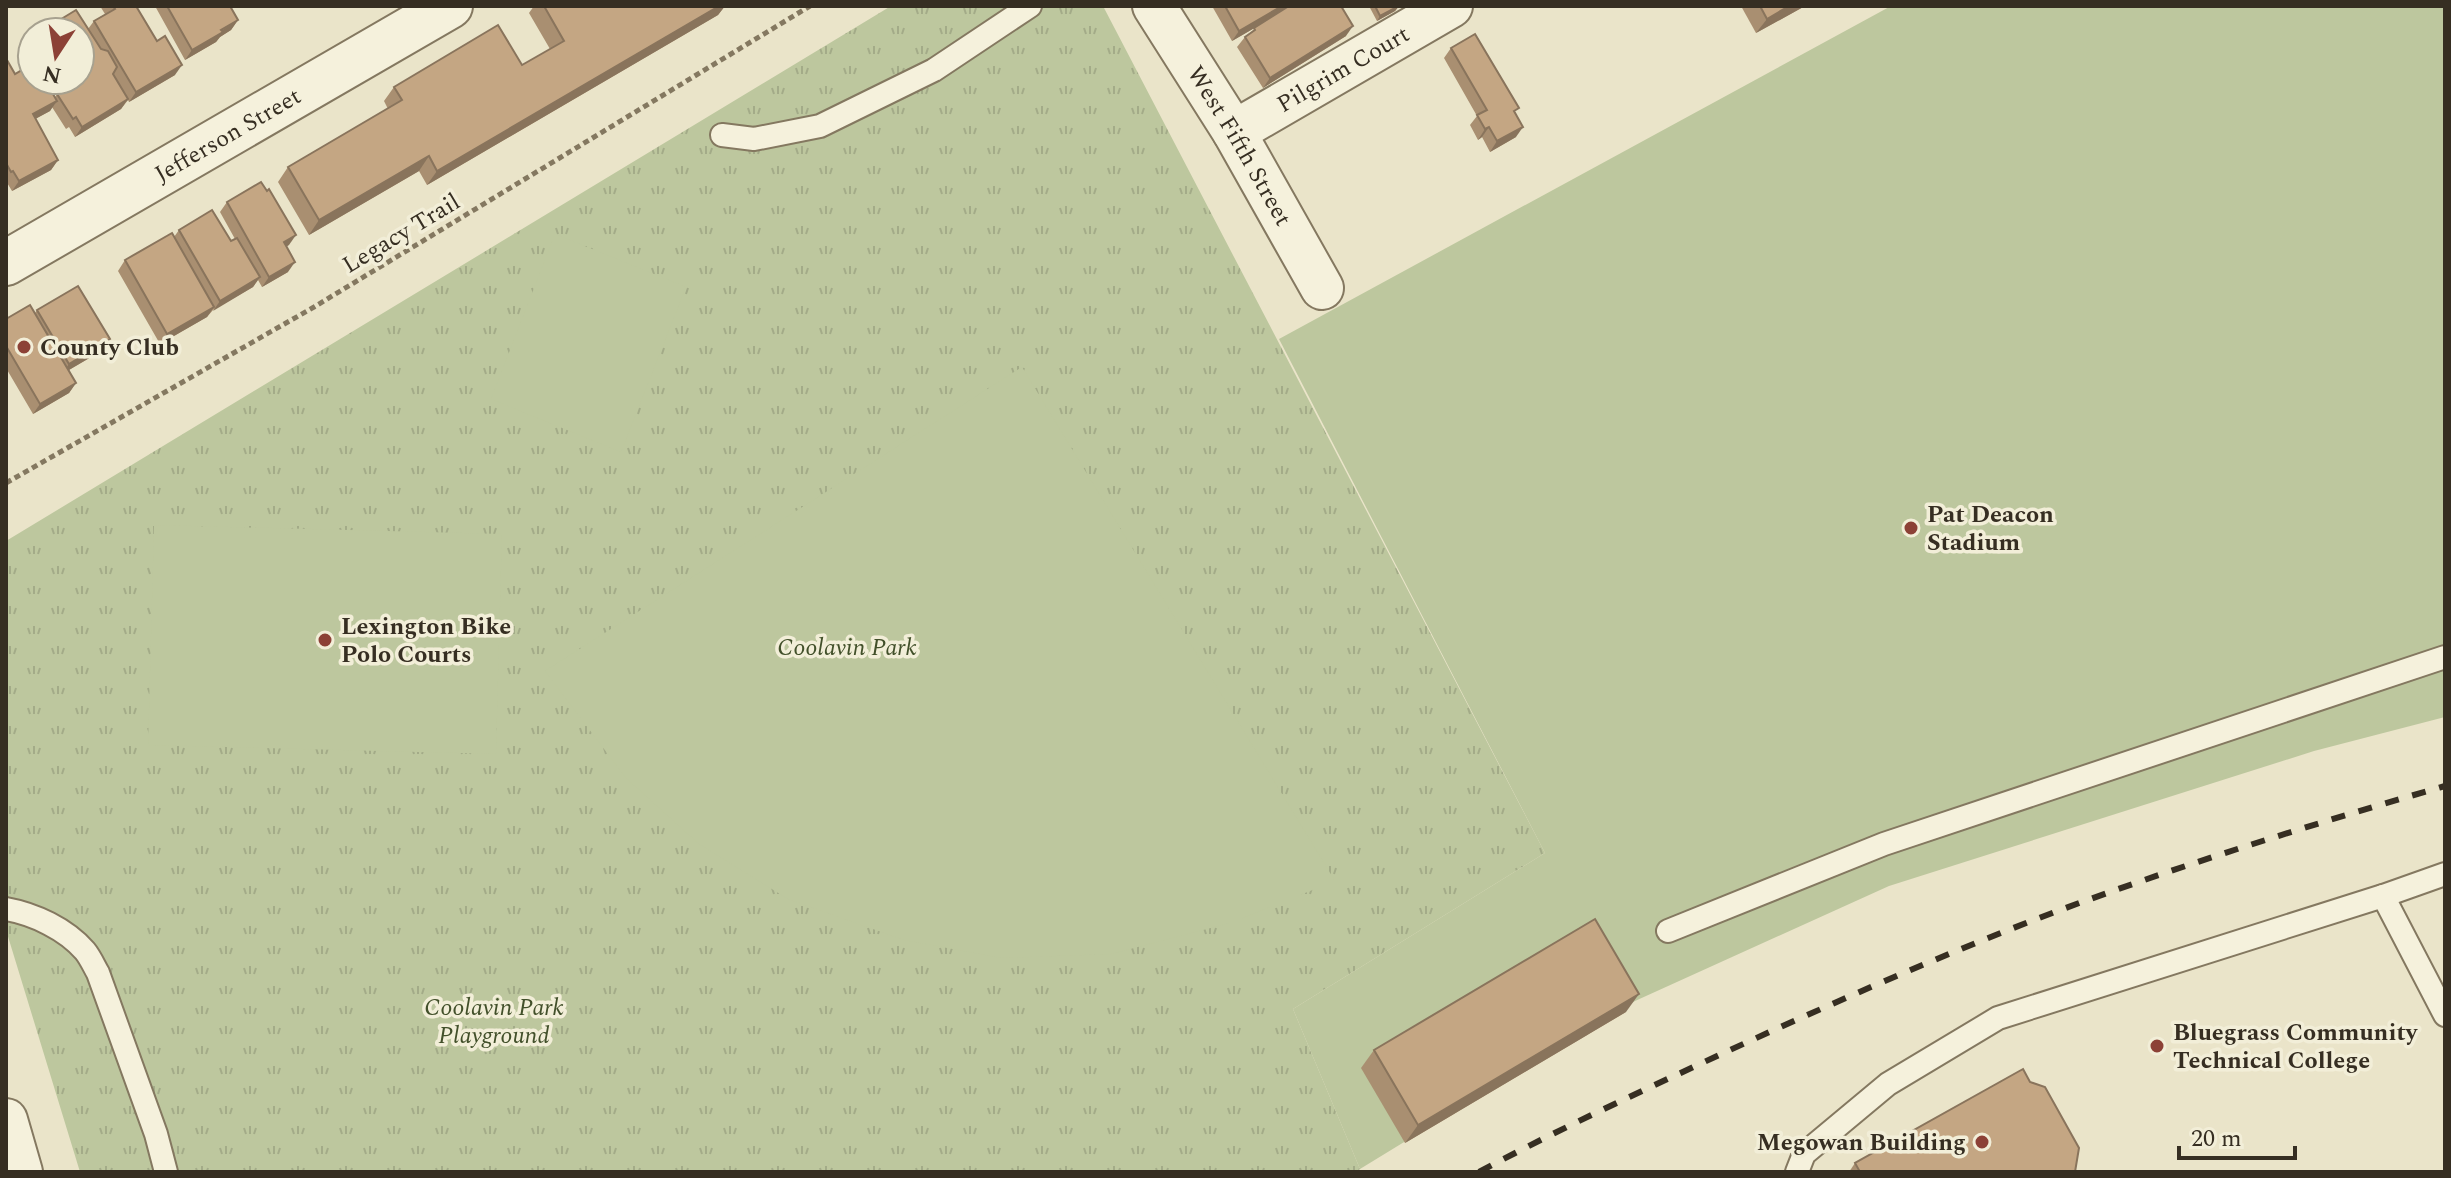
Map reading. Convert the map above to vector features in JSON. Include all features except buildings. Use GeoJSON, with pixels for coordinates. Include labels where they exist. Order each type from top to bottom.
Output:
{"type":"FeatureCollection","features":[{"type":"Feature","properties":{"kind":"street","name":"Jefferson Street"},"geometry":{"type":"LineString","coordinates":[[6,263],[450,6]]}},
{"type":"Feature","properties":{"kind":"street","name":"West Fifth Street"},"geometry":{"type":"LineString","coordinates":[[1154,6],[1234,132],[1322,288]]}},
{"type":"Feature","properties":{"kind":"street","name":"Pilgrim Court"},"geometry":{"type":"LineString","coordinates":[[1234,132],[1451,6]]}},
{"type":"Feature","properties":{"kind":"street"},"geometry":{"type":"LineString","coordinates":[[6,1120],[21,1172]]}},
{"type":"Feature","properties":{"kind":"lane"},"geometry":{"type":"LineString","coordinates":[[722,135],[754,139],[820,126],[934,70],[1030,6]]}},
{"type":"Feature","properties":{"kind":"lane"},"geometry":{"type":"LineString","coordinates":[[1668,931],[1884,844],[2445,657]]}},
{"type":"Feature","properties":{"kind":"lane"},"geometry":{"type":"LineString","coordinates":[[1797,1172],[1804,1154],[1888,1084],[1998,1018],[2445,874]]}},
{"type":"Feature","properties":{"kind":"lane"},"geometry":{"type":"LineString","coordinates":[[2383,896],[2445,1015]]}},
{"type":"Feature","properties":{"kind":"lane"},"geometry":{"type":"LineString","coordinates":[[6,909],[24,912],[61,930],[86,951],[98,973],[156,1134],[166,1172]]}},
{"type":"Feature","properties":{"kind":"path","name":"Legacy Trail"},"geometry":{"type":"LineString","coordinates":[[6,483],[314,307],[810,6]]}},
{"type":"Feature","properties":{"kind":"green space","name":"Coolavin Park"},"geometry":{"type":"Polygon","coordinates":[[[891,6],[1103,6],[1545,853],[1293,1009],[1360,1169],[1356,1172],[80,1172],[6,930],[6,541],[891,6]]]}},
{"type":"Feature","properties":{"kind":"green space","name":"Pat Deacon Stadium"},"geometry":{"type":"Polygon","coordinates":[[[1891,6],[2445,6],[2445,717],[2314,751],[1889,886],[1635,1001],[1360,1169],[1293,1009],[1545,853],[1279,339],[1891,6]]]}},
{"type":"Feature","properties":{"kind":"green space"},"geometry":{"type":"Polygon","coordinates":[[[555,234],[686,287],[621,452],[491,399],[555,234]]]}},
{"type":"Feature","properties":{"kind":"green space"},"geometry":{"type":"Polygon","coordinates":[[[1022,367],[1335,881],[1230,923],[1111,954],[1001,958],[904,940],[788,899],[699,844],[626,778],[545,671],[1022,367]]]}},
{"type":"Feature","properties":{"kind":"green space","name":"Lexington Bike Polo Courts"},"geometry":{"type":"Polygon","coordinates":[[[154,525],[502,534],[496,754],[148,745],[154,525]]]}},
{"type":"Feature","properties":{"kind":"railway"},"geometry":{"type":"LineString","coordinates":[[1479,1172],[1572,1124],[1730,1050],[1993,936],[2217,856],[2445,786]]}},
{"type":"Feature","properties":{"kind":"place","name":"County Club"},"geometry":{"type":"Point","coordinates":[24,347]}},
{"type":"Feature","properties":{"kind":"place","name":"Pat Deacon Stadium"},"geometry":{"type":"Point","coordinates":[1911,528]}},
{"type":"Feature","properties":{"kind":"place","name":"Lexington Bike Polo Courts"},"geometry":{"type":"Point","coordinates":[325,640]}},
{"type":"Feature","properties":{"kind":"place","name":"Bluegrass Community Technical College"},"geometry":{"type":"Point","coordinates":[2157,1046]}},
{"type":"Feature","properties":{"kind":"place","name":"Megowan Building"},"geometry":{"type":"Point","coordinates":[1982,1142]}},
{"type":"Feature","properties":{"kind":"park label","name":"Coolavin Park Playground"},"geometry":{"type":"Point","coordinates":[494,1021]}}]}
